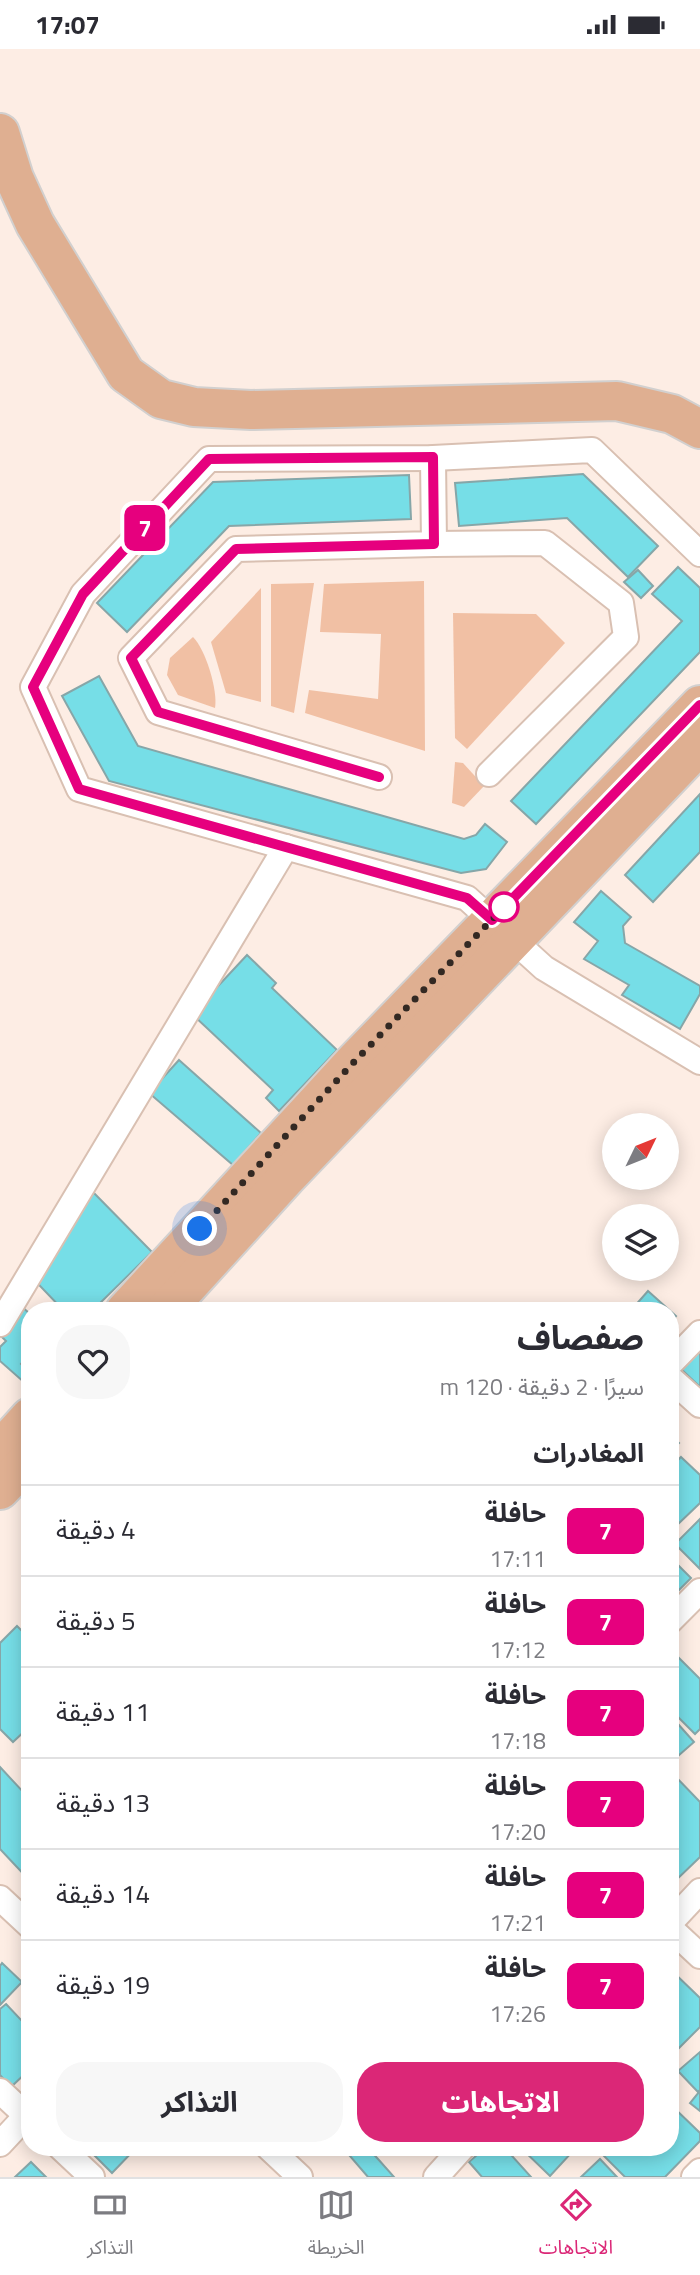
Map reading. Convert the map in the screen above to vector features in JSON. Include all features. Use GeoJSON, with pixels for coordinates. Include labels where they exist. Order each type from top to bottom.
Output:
{"type":"FeatureCollection","features":[{"type":"Feature","properties":{"kind":"main road"},"geometry":{"type":"LineString","coordinates":[[0,133],[14,178],[35,225],[126,374],[161,399],[194,407],[251,410],[617,401],[672,414],[700,429]]}},
{"type":"Feature","properties":{"kind":"main road"},"geometry":{"type":"LineString","coordinates":[[173,1302],[286,1178],[700,705]]}},
{"type":"Feature","properties":{"kind":"main road"},"geometry":{"type":"LineString","coordinates":[[133,1302],[352,1064],[502,930],[700,745]]}},
{"type":"Feature","properties":{"kind":"main road"},"geometry":{"type":"LineString","coordinates":[[0,1450],[21,1427]]}},
{"type":"Feature","properties":{"kind":"main road"},"geometry":{"type":"LineString","coordinates":[[0,1490],[21,1468]]}},
{"type":"Feature","properties":{"kind":"street"},"geometry":{"type":"LineString","coordinates":[[700,554],[592,450],[433,457],[209,459],[83,594],[33,687],[79,789],[467,898],[544,968],[700,1062]]}},
{"type":"Feature","properties":{"kind":"street"},"geometry":{"type":"LineString","coordinates":[[433,457],[434,544]]}},
{"type":"Feature","properties":{"kind":"street"},"geometry":{"type":"LineString","coordinates":[[379,777],[158,712],[131,658],[236,549],[545,543],[621,603],[626,637],[489,774]]}},
{"type":"Feature","properties":{"kind":"street"},"geometry":{"type":"LineString","coordinates":[[0,1324],[286,847]]}},
{"type":"Feature","properties":{"kind":"street"},"geometry":{"type":"LineString","coordinates":[[679,1355],[700,1333]]}},
{"type":"Feature","properties":{"kind":"street"},"geometry":{"type":"LineString","coordinates":[[679,1386],[700,1405]]}},
{"type":"Feature","properties":{"kind":"street"},"geometry":{"type":"LineString","coordinates":[[679,1612],[700,1591]]}},
{"type":"Feature","properties":{"kind":"street"},"geometry":{"type":"LineString","coordinates":[[679,1913],[700,1891]]}},
{"type":"Feature","properties":{"kind":"street"},"geometry":{"type":"LineString","coordinates":[[0,1898],[21,1918]]}},
{"type":"Feature","properties":{"kind":"street"},"geometry":{"type":"LineString","coordinates":[[679,1937],[700,1956]]}},
{"type":"Feature","properties":{"kind":"street"},"geometry":{"type":"LineString","coordinates":[[0,2091],[21,2110]]}},
{"type":"Feature","properties":{"kind":"street"},"geometry":{"type":"LineString","coordinates":[[0,2144],[21,2124]]}},
{"type":"Feature","properties":{"kind":"street"},"geometry":{"type":"LineString","coordinates":[[70,2156],[92,2177]]}},
{"type":"Feature","properties":{"kind":"street"},"geometry":{"type":"LineString","coordinates":[[278,2156],[300,2177]]}},
{"type":"Feature","properties":{"kind":"street"},"geometry":{"type":"LineString","coordinates":[[436,2177],[455,2156]]}},
{"type":"Feature","properties":{"kind":"street"},"geometry":{"type":"LineString","coordinates":[[694,2177],[700,2171]]}},
{"type":"Feature","properties":{"kind":"shaded area"},"geometry":{"type":"Polygon","coordinates":[[[424,581],[425,751],[305,713],[309,690],[378,699],[381,634],[320,632],[324,584],[424,581]]]}},
{"type":"Feature","properties":{"kind":"shaded area"},"geometry":{"type":"Polygon","coordinates":[[[314,583],[294,713],[271,706],[271,584],[314,583]]]}},
{"type":"Feature","properties":{"kind":"shaded area"},"geometry":{"type":"Polygon","coordinates":[[[261,588],[261,702],[226,693],[211,642],[261,588]]]}},
{"type":"Feature","properties":{"kind":"shaded area"},"geometry":{"type":"Polygon","coordinates":[[[453,613],[536,614],[565,643],[467,749],[455,738],[453,613]]]}},
{"type":"Feature","properties":{"kind":"shaded area"},"geometry":{"type":"Polygon","coordinates":[[[193,637],[210,671],[215,692],[215,708],[178,695],[167,675],[170,658],[193,637]]]}},
{"type":"Feature","properties":{"kind":"shaded area"},"geometry":{"type":"Polygon","coordinates":[[[455,762],[463,763],[484,786],[464,807],[452,803],[455,762]]]}},
{"type":"Feature","properties":{"kind":"building"},"geometry":{"type":"Polygon","coordinates":[[[583,474],[658,546],[628,577],[567,518],[459,526],[455,483],[583,474]]]}},
{"type":"Feature","properties":{"kind":"building"},"geometry":{"type":"Polygon","coordinates":[[[409,475],[411,519],[229,526],[127,632],[97,603],[213,482],[409,475]]]}},
{"type":"Feature","properties":{"kind":"building"},"geometry":{"type":"Polygon","coordinates":[[[678,567],[700,588],[700,652],[536,824],[511,801],[682,621],[652,594],[678,567]]]}},
{"type":"Feature","properties":{"kind":"building"},"geometry":{"type":"Polygon","coordinates":[[[638,570],[653,586],[641,598],[624,582],[638,570]]]}},
{"type":"Feature","properties":{"kind":"building"},"geometry":{"type":"Polygon","coordinates":[[[99,676],[138,746],[464,839],[476,835],[485,824],[507,842],[486,869],[461,873],[109,781],[62,696],[99,676]]]}},
{"type":"Feature","properties":{"kind":"building"},"geometry":{"type":"Polygon","coordinates":[[[700,794],[700,852],[653,902],[625,875],[700,794]]]}},
{"type":"Feature","properties":{"kind":"building"},"geometry":{"type":"Polygon","coordinates":[[[601,891],[631,917],[623,926],[625,943],[700,986],[700,994],[680,1029],[622,995],[629,985],[584,959],[598,941],[574,922],[601,891]]]}},
{"type":"Feature","properties":{"kind":"building"},"geometry":{"type":"Polygon","coordinates":[[[247,955],[276,983],[272,988],[337,1050],[279,1111],[266,1098],[273,1090],[192,1014],[247,955]]]}},
{"type":"Feature","properties":{"kind":"building"},"geometry":{"type":"Polygon","coordinates":[[[179,1060],[261,1133],[233,1165],[149,1093],[179,1060]]]}},
{"type":"Feature","properties":{"kind":"building"},"geometry":{"type":"Polygon","coordinates":[[[90,1189],[152,1252],[101,1302],[55,1302],[21,1266],[90,1189]]]}},
{"type":"Feature","properties":{"kind":"building"},"geometry":{"type":"Polygon","coordinates":[[[648,1291],[660,1302],[638,1302],[648,1291]]]}},
{"type":"Feature","properties":{"kind":"building"},"geometry":{"type":"Polygon","coordinates":[[[11,1297],[21,1306],[21,1380],[0,1361],[0,1347],[6,1341],[0,1335],[11,1297]]]}},
{"type":"Feature","properties":{"kind":"building"},"geometry":{"type":"Polygon","coordinates":[[[700,1350],[700,1387],[681,1369],[700,1350]]]}},
{"type":"Feature","properties":{"kind":"building"},"geometry":{"type":"Polygon","coordinates":[[[681,1457],[700,1475],[700,1503],[679,1523],[681,1457]]]}},
{"type":"Feature","properties":{"kind":"building"},"geometry":{"type":"Polygon","coordinates":[[[700,1519],[700,1569],[679,1548],[679,1540],[700,1519]]]}},
{"type":"Feature","properties":{"kind":"building"},"geometry":{"type":"Polygon","coordinates":[[[679,1566],[691,1578],[679,1590],[679,1566]]]}},
{"type":"Feature","properties":{"kind":"building"},"geometry":{"type":"Polygon","coordinates":[[[17,1626],[21,1630],[21,1734],[13,1742],[0,1729],[0,1643],[17,1626]]]}},
{"type":"Feature","properties":{"kind":"building"},"geometry":{"type":"Polygon","coordinates":[[[679,1658],[700,1679],[700,1729],[695,1734],[679,1718],[679,1658]]]}},
{"type":"Feature","properties":{"kind":"building"},"geometry":{"type":"Polygon","coordinates":[[[679,1725],[694,1742],[679,1755],[679,1725]]]}},
{"type":"Feature","properties":{"kind":"building"},"geometry":{"type":"Polygon","coordinates":[[[0,1767],[21,1790],[21,1871],[0,1849],[0,1767]]]}},
{"type":"Feature","properties":{"kind":"building"},"geometry":{"type":"Polygon","coordinates":[[[679,1780],[700,1802],[700,1857],[679,1877],[679,1780]]]}},
{"type":"Feature","properties":{"kind":"building"},"geometry":{"type":"Polygon","coordinates":[[[2,1963],[21,1983],[0,2005],[2,1963]]]}},
{"type":"Feature","properties":{"kind":"building"},"geometry":{"type":"Polygon","coordinates":[[[679,1978],[700,1998],[700,2027],[679,2048],[679,1978]]]}},
{"type":"Feature","properties":{"kind":"building"},"geometry":{"type":"Polygon","coordinates":[[[6,2004],[21,2020],[21,2078],[11,2087],[0,2075],[0,2009],[6,2004]]]}},
{"type":"Feature","properties":{"kind":"building"},"geometry":{"type":"Polygon","coordinates":[[[700,2052],[698,2092],[679,2072],[700,2052]]]}},
{"type":"Feature","properties":{"kind":"building"},"geometry":{"type":"Polygon","coordinates":[[[700,2093],[700,2111],[690,2103],[700,2093]]]}},
{"type":"Feature","properties":{"kind":"building"},"geometry":{"type":"Polygon","coordinates":[[[679,2113],[700,2133],[700,2141],[665,2177],[625,2177],[604,2156],[679,2156],[679,2113]]]}},
{"type":"Feature","properties":{"kind":"building"},"geometry":{"type":"Polygon","coordinates":[[[95,2156],[128,2156],[112,2173],[95,2156]]]}},
{"type":"Feature","properties":{"kind":"building"},"geometry":{"type":"Polygon","coordinates":[[[350,2156],[375,2156],[394,2177],[368,2177],[350,2156]]]}},
{"type":"Feature","properties":{"kind":"building"},"geometry":{"type":"Polygon","coordinates":[[[476,2156],[512,2156],[531,2177],[482,2177],[469,2162],[476,2156]]]}},
{"type":"Feature","properties":{"kind":"building"},"geometry":{"type":"Polygon","coordinates":[[[529,2156],[568,2156],[550,2176],[529,2156]]]}},
{"type":"Feature","properties":{"kind":"building"},"geometry":{"type":"Polygon","coordinates":[[[600,2159],[617,2177],[581,2177],[600,2159]]]}},
{"type":"Feature","properties":{"kind":"building"},"geometry":{"type":"Polygon","coordinates":[[[31,2162],[46,2177],[15,2177],[31,2162]]]}},
{"type":"Feature","properties":{"kind":"bus line","name":"7"},"geometry":{"type":"LineString","coordinates":[[379,777],[158,712],[131,658],[236,549],[434,544],[433,457],[209,459],[83,594],[33,687],[79,789],[467,898],[492,920],[700,705]]}},
{"type":"Feature","properties":{"kind":"route"},"geometry":{"type":"LineString","coordinates":[[200,1229],[352,1064],[510,901],[504,907]]}}]}
